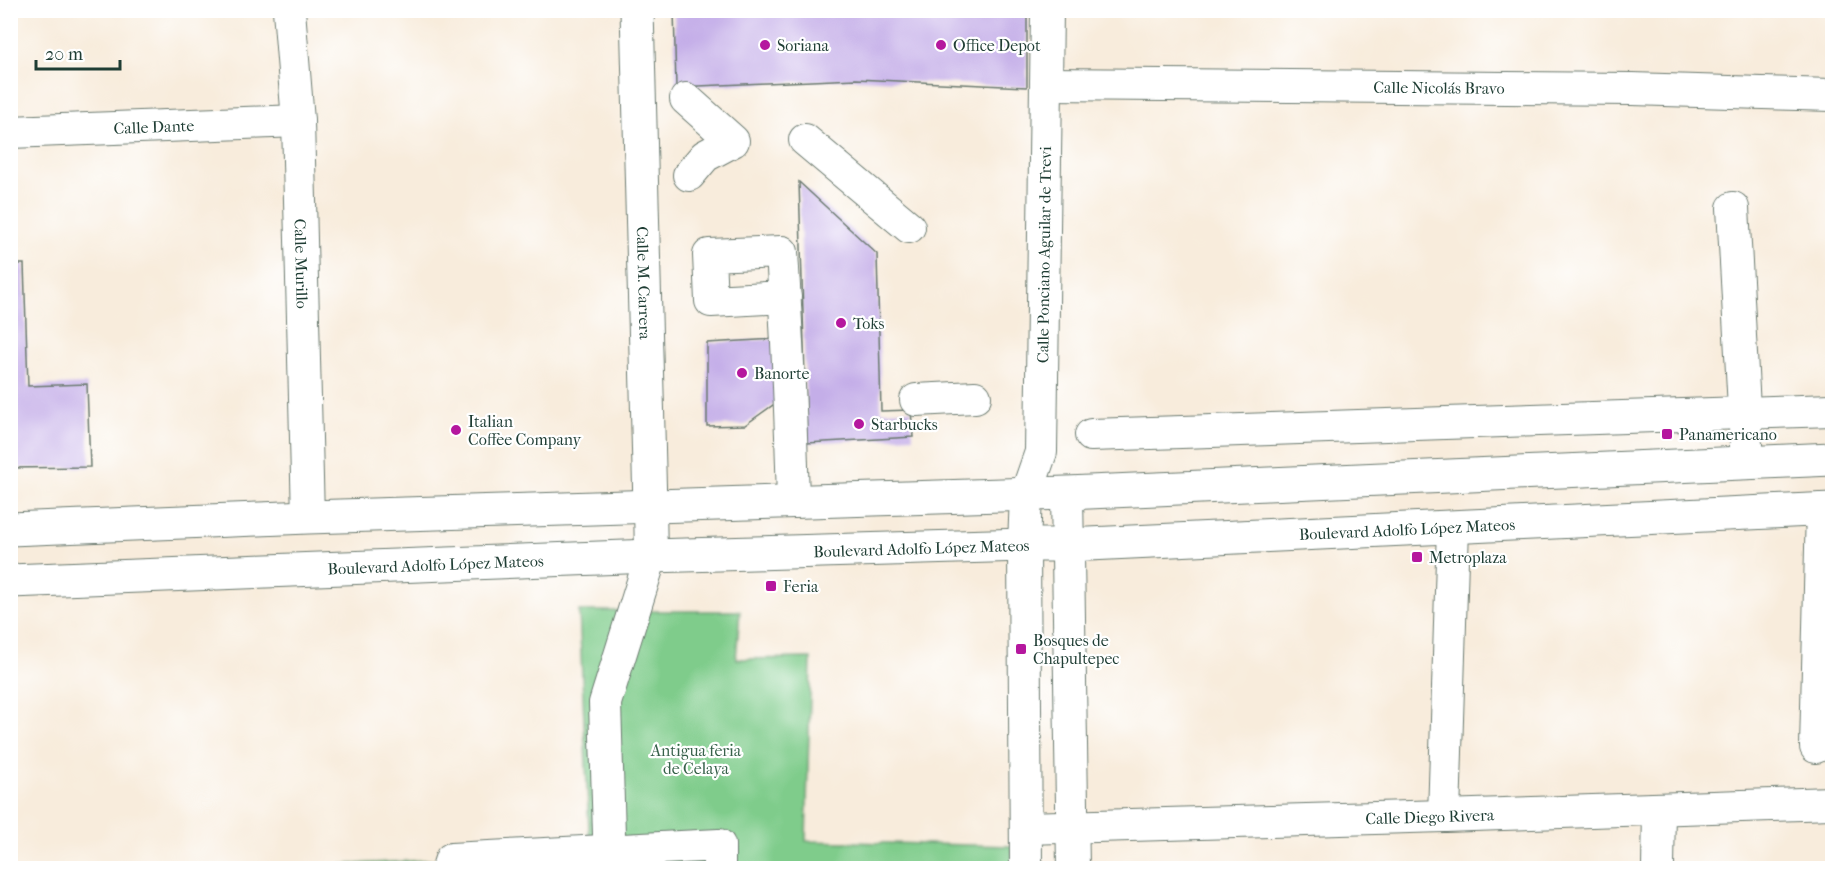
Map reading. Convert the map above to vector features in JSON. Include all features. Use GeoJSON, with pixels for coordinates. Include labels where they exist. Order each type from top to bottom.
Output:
{"type":"FeatureCollection","features":[{"type":"Feature","properties":{"kind":"main road","name":"Calle M. Carrera"},"geometry":{"type":"LineString","coordinates":[[637,10],[650,506]]}},
{"type":"Feature","properties":{"kind":"main road"},"geometry":{"type":"LineString","coordinates":[[10,529],[308,517],[1026,495],[1833,459]]}},
{"type":"Feature","properties":{"kind":"main road","name":"Boulevard Adolfo López Mateos"},"geometry":{"type":"LineString","coordinates":[[10,581],[651,556],[1068,545],[1828,509]]}},
{"type":"Feature","properties":{"kind":"street","name":"Calle Murillo"},"geometry":{"type":"LineString","coordinates":[[288,10],[298,121],[308,517]]}},
{"type":"Feature","properties":{"kind":"street","name":"Calle Ponciano Aguilar de Trevi"},"geometry":{"type":"LineString","coordinates":[[1026,868],[1024,545],[1026,495],[1041,452],[1047,10]]}},
{"type":"Feature","properties":{"kind":"street","name":"Calle Nicolás Bravo"},"geometry":{"type":"LineString","coordinates":[[1046,84],[1632,89],[1833,95]]}},
{"type":"Feature","properties":{"kind":"street"},"geometry":{"type":"LineString","coordinates":[[686,99],[733,141],[705,156],[689,175]]}},
{"type":"Feature","properties":{"kind":"street","name":"Calle Dante"},"geometry":{"type":"LineString","coordinates":[[10,132],[298,121]]}},
{"type":"Feature","properties":{"kind":"street"},"geometry":{"type":"LineString","coordinates":[[805,140],[909,227]]}},
{"type":"Feature","properties":{"kind":"street"},"geometry":{"type":"LineString","coordinates":[[1733,208],[1746,463]]}},
{"type":"Feature","properties":{"kind":"street"},"geometry":{"type":"LineString","coordinates":[[785,297],[793,502]]}},
{"type":"Feature","properties":{"kind":"street"},"geometry":{"type":"LineString","coordinates":[[916,400],[975,397]]}},
{"type":"Feature","properties":{"kind":"street"},"geometry":{"type":"LineString","coordinates":[[1091,435],[1833,410]]}},
{"type":"Feature","properties":{"kind":"street"},"geometry":{"type":"LineString","coordinates":[[1067,493],[1073,868]]}},
{"type":"Feature","properties":{"kind":"street","name":"Calle M. Carrera"},"geometry":{"type":"LineString","coordinates":[[610,859],[605,703],[651,556],[650,506]]}},
{"type":"Feature","properties":{"kind":"street"},"geometry":{"type":"LineString","coordinates":[[1816,747],[1828,509]]}},
{"type":"Feature","properties":{"kind":"street"},"geometry":{"type":"LineString","coordinates":[[1444,816],[1453,527]]}},
{"type":"Feature","properties":{"kind":"street","name":"Calle Diego Rivera"},"geometry":{"type":"LineString","coordinates":[[1026,828],[1833,803]]}},
{"type":"Feature","properties":{"kind":"street"},"geometry":{"type":"LineString","coordinates":[[1658,868],[1659,809]]}},
{"type":"Feature","properties":{"kind":"street"},"geometry":{"type":"LineString","coordinates":[[448,868],[452,859],[610,859],[718,845],[719,868]]}},
{"type":"Feature","properties":{"kind":"green space","name":"Antigua feria de Celaya"},"geometry":{"type":"Polygon","coordinates":[[[579,611],[740,611],[736,659],[811,658],[806,841],[1012,846],[1013,868],[282,868],[590,851],[579,611]]]}},
{"type":"Feature","properties":{"kind":"building"},"geometry":{"type":"Polygon","coordinates":[[[674,10],[1027,10],[1027,87],[856,79],[676,87],[674,10]]]}},
{"type":"Feature","properties":{"kind":"building","name":"Toks"},"geometry":{"type":"Polygon","coordinates":[[[799,182],[877,254],[881,411],[911,410],[913,437],[807,443],[799,182]]]}},
{"type":"Feature","properties":{"kind":"building"},"geometry":{"type":"Polygon","coordinates":[[[10,264],[24,264],[28,386],[87,384],[90,467],[10,468],[10,264]]]}},
{"type":"Feature","properties":{"kind":"building","name":"Banorte"},"geometry":{"type":"Polygon","coordinates":[[[775,339],[777,402],[745,425],[707,426],[707,343],[775,339]]]}},
{"type":"Feature","properties":{"kind":"place","name":"Soriana"},"geometry":{"type":"Point","coordinates":[765,45]}},
{"type":"Feature","properties":{"kind":"place","name":"Office Depot"},"geometry":{"type":"Point","coordinates":[941,45]}},
{"type":"Feature","properties":{"kind":"place","name":"Toks"},"geometry":{"type":"Point","coordinates":[841,323]}},
{"type":"Feature","properties":{"kind":"place","name":"Banorte"},"geometry":{"type":"Point","coordinates":[742,373]}},
{"type":"Feature","properties":{"kind":"place","name":"Starbucks"},"geometry":{"type":"Point","coordinates":[859,424]}},
{"type":"Feature","properties":{"kind":"place","name":"Italian Coffee Company"},"geometry":{"type":"Point","coordinates":[456,430]}},
{"type":"Feature","properties":{"kind":"place","name":"Panamericano"},"geometry":{"type":"Point","coordinates":[1667,434]}},
{"type":"Feature","properties":{"kind":"place","name":"Metroplaza"},"geometry":{"type":"Point","coordinates":[1417,557]}},
{"type":"Feature","properties":{"kind":"place","name":"Feria"},"geometry":{"type":"Point","coordinates":[771,586]}},
{"type":"Feature","properties":{"kind":"place","name":"Bosques de Chapultepec"},"geometry":{"type":"Point","coordinates":[1021,649]}}]}
